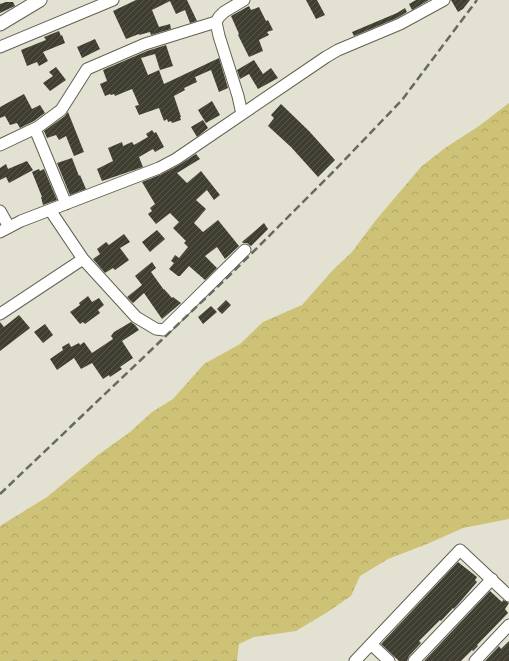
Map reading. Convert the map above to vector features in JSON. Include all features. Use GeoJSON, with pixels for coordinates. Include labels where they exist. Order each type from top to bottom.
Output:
{"type":"FeatureCollection","features":[{"type":"Feature","properties":{"kind":"main road"},"geometry":{"type":"LineString","coordinates":[[0,24],[40,0]]}},
{"type":"Feature","properties":{"kind":"street"},"geometry":{"type":"LineString","coordinates":[[0,47],[113,0]]}},
{"type":"Feature","properties":{"kind":"street"},"geometry":{"type":"LineString","coordinates":[[0,145],[35,129],[61,110],[87,69],[145,44],[216,22],[224,12],[244,0]]}},
{"type":"Feature","properties":{"kind":"street"},"geometry":{"type":"LineString","coordinates":[[0,211],[4,229],[160,168],[187,152],[326,57],[338,50],[400,24],[444,0]]}},
{"type":"Feature","properties":{"kind":"street"},"geometry":{"type":"LineString","coordinates":[[216,22],[242,114]]}},
{"type":"Feature","properties":{"kind":"street"},"geometry":{"type":"LineString","coordinates":[[35,129],[66,204]]}},
{"type":"Feature","properties":{"kind":"street"},"geometry":{"type":"LineString","coordinates":[[50,210],[83,259],[136,317],[156,329],[164,330],[245,250]]}},
{"type":"Feature","properties":{"kind":"street"},"geometry":{"type":"LineString","coordinates":[[0,314],[83,259]]}},
{"type":"Feature","properties":{"kind":"street"},"geometry":{"type":"LineString","coordinates":[[355,661],[460,550],[509,596]]}},
{"type":"Feature","properties":{"kind":"street"},"geometry":{"type":"LineString","coordinates":[[414,661],[492,579]]}},
{"type":"Feature","properties":{"kind":"street"},"geometry":{"type":"LineString","coordinates":[[475,661],[509,625]]}},
{"type":"Feature","properties":{"kind":"street"},"geometry":{"type":"LineString","coordinates":[[371,644],[389,661]]}},
{"type":"Feature","properties":{"kind":"green space"},"geometry":{"type":"Polygon","coordinates":[[[509,103],[509,519],[463,528],[388,559],[360,576],[351,596],[296,631],[254,637],[239,644],[237,661],[0,661],[0,526],[47,497],[98,455],[130,432],[152,412],[173,399],[204,364],[240,344],[263,322],[302,305],[333,270],[352,252],[376,220],[421,167],[445,148],[479,126],[509,103]]]}},
{"type":"Feature","properties":{"kind":"building"},"geometry":{"type":"Polygon","coordinates":[[[136,0],[187,0],[197,21],[190,23],[185,10],[176,14],[170,1],[152,10],[159,27],[170,24],[171,29],[151,35],[150,32],[139,34],[126,39],[113,11],[136,0]]]}},
{"type":"Feature","properties":{"kind":"building"},"geometry":{"type":"Polygon","coordinates":[[[306,0],[317,0],[325,15],[316,19],[306,0]]]}},
{"type":"Feature","properties":{"kind":"building"},"geometry":{"type":"Polygon","coordinates":[[[416,0],[429,0],[412,10],[409,4],[416,0]]]}},
{"type":"Feature","properties":{"kind":"building"},"geometry":{"type":"Polygon","coordinates":[[[451,0],[470,0],[463,9],[458,12],[451,0]]]}},
{"type":"Feature","properties":{"kind":"building"},"geometry":{"type":"Polygon","coordinates":[[[13,2],[15,6],[0,13],[0,4],[13,2]]]}},
{"type":"Feature","properties":{"kind":"building"},"geometry":{"type":"Polygon","coordinates":[[[249,6],[251,10],[259,7],[266,21],[268,20],[273,30],[267,32],[269,35],[259,40],[263,51],[249,57],[238,35],[239,34],[231,16],[249,6]]]}},
{"type":"Feature","properties":{"kind":"building"},"geometry":{"type":"Polygon","coordinates":[[[405,8],[407,12],[397,18],[354,36],[352,32],[397,13],[405,8]]]}},
{"type":"Feature","properties":{"kind":"building"},"geometry":{"type":"Polygon","coordinates":[[[59,31],[65,43],[43,52],[48,61],[39,66],[37,62],[27,66],[21,50],[46,40],[44,37],[59,31]]]}},
{"type":"Feature","properties":{"kind":"building"},"geometry":{"type":"Polygon","coordinates":[[[95,39],[100,49],[82,58],[77,47],[95,39]]]}},
{"type":"Feature","properties":{"kind":"building"},"geometry":{"type":"Polygon","coordinates":[[[166,45],[173,66],[160,70],[155,54],[141,58],[148,75],[159,70],[164,84],[219,58],[228,88],[219,92],[211,70],[195,77],[197,82],[184,88],[185,90],[174,96],[181,120],[172,123],[171,121],[168,122],[167,119],[164,121],[159,108],[139,115],[135,106],[139,105],[132,89],[115,96],[114,94],[110,94],[105,96],[100,84],[107,81],[103,70],[147,51],[166,45]]]}},
{"type":"Feature","properties":{"kind":"building"},"geometry":{"type":"Polygon","coordinates":[[[254,60],[263,74],[271,68],[278,78],[258,89],[249,74],[240,79],[237,70],[254,60]]]}},
{"type":"Feature","properties":{"kind":"building"},"geometry":{"type":"Polygon","coordinates":[[[56,67],[66,80],[50,91],[43,83],[53,76],[49,72],[56,67]]]}},
{"type":"Feature","properties":{"kind":"building"},"geometry":{"type":"Polygon","coordinates":[[[24,94],[32,109],[40,105],[45,113],[34,121],[20,128],[17,123],[10,125],[5,116],[0,118],[0,107],[24,94]]]}},
{"type":"Feature","properties":{"kind":"building"},"geometry":{"type":"Polygon","coordinates":[[[212,101],[220,115],[206,123],[198,110],[212,101]]]}},
{"type":"Feature","properties":{"kind":"building"},"geometry":{"type":"Polygon","coordinates":[[[281,104],[309,131],[335,160],[318,177],[291,147],[268,126],[274,118],[271,115],[281,104]]]}},
{"type":"Feature","properties":{"kind":"building"},"geometry":{"type":"Polygon","coordinates":[[[68,112],[84,152],[74,156],[66,136],[59,140],[56,135],[47,138],[44,131],[65,116],[68,112]]]}},
{"type":"Feature","properties":{"kind":"building"},"geometry":{"type":"Polygon","coordinates":[[[203,120],[208,128],[197,137],[191,127],[203,120]]]}},
{"type":"Feature","properties":{"kind":"building"},"geometry":{"type":"Polygon","coordinates":[[[152,130],[154,133],[156,132],[164,147],[155,152],[153,149],[139,157],[143,167],[102,181],[97,169],[113,161],[108,148],[122,142],[123,146],[132,142],[134,145],[148,137],[146,134],[152,130]]]}},
{"type":"Feature","properties":{"kind":"building"},"geometry":{"type":"Polygon","coordinates":[[[196,154],[200,159],[177,173],[187,183],[201,171],[220,195],[214,200],[207,190],[196,200],[206,209],[194,223],[203,232],[218,220],[239,246],[225,259],[217,247],[205,256],[217,268],[205,280],[189,266],[180,276],[169,269],[174,263],[171,261],[175,255],[179,258],[188,247],[184,243],[186,241],[173,228],[179,222],[170,213],[156,224],[148,214],[152,211],[150,208],[155,204],[142,182],[162,174],[196,154]]]}},
{"type":"Feature","properties":{"kind":"building"},"geometry":{"type":"Polygon","coordinates":[[[72,158],[86,189],[70,195],[57,163],[72,158]]]}},
{"type":"Feature","properties":{"kind":"building"},"geometry":{"type":"Polygon","coordinates":[[[27,161],[33,170],[9,183],[6,177],[0,180],[0,168],[6,164],[8,169],[27,161]]]}},
{"type":"Feature","properties":{"kind":"building"},"geometry":{"type":"Polygon","coordinates":[[[39,169],[40,171],[44,169],[57,200],[43,205],[42,197],[32,172],[39,169]]]}},
{"type":"Feature","properties":{"kind":"building"},"geometry":{"type":"Polygon","coordinates":[[[264,223],[268,229],[251,246],[242,242],[264,223]]]}},
{"type":"Feature","properties":{"kind":"building"},"geometry":{"type":"Polygon","coordinates":[[[157,230],[165,239],[150,252],[142,242],[157,230]]]}},
{"type":"Feature","properties":{"kind":"building"},"geometry":{"type":"Polygon","coordinates":[[[124,234],[130,242],[120,248],[129,260],[115,270],[113,268],[105,273],[93,259],[100,254],[97,249],[106,242],[109,245],[124,234]]]}},
{"type":"Feature","properties":{"kind":"building"},"geometry":{"type":"Polygon","coordinates":[[[152,262],[156,268],[151,272],[164,290],[172,298],[173,297],[181,303],[162,319],[144,293],[133,303],[127,297],[142,285],[135,276],[152,262]]]}},
{"type":"Feature","properties":{"kind":"building"},"geometry":{"type":"Polygon","coordinates":[[[88,296],[92,302],[99,298],[104,305],[98,310],[100,313],[85,324],[83,322],[80,324],[70,312],[80,305],[79,303],[88,296]]]}},
{"type":"Feature","properties":{"kind":"building"},"geometry":{"type":"Polygon","coordinates":[[[226,300],[231,305],[222,314],[217,309],[226,300]]]}},
{"type":"Feature","properties":{"kind":"building"},"geometry":{"type":"Polygon","coordinates":[[[211,306],[217,312],[203,324],[198,317],[211,306]]]}},
{"type":"Feature","properties":{"kind":"building"},"geometry":{"type":"Polygon","coordinates":[[[19,315],[30,328],[0,351],[0,322],[4,327],[19,315]]]}},
{"type":"Feature","properties":{"kind":"building"},"geometry":{"type":"Polygon","coordinates":[[[131,322],[139,330],[122,341],[133,358],[120,367],[122,369],[110,377],[109,375],[103,379],[92,363],[81,369],[74,358],[57,370],[50,359],[63,350],[62,347],[69,343],[71,347],[79,343],[80,345],[84,342],[92,353],[113,339],[111,336],[114,332],[131,322]]]}},
{"type":"Feature","properties":{"kind":"building"},"geometry":{"type":"Polygon","coordinates":[[[45,324],[53,335],[43,343],[34,332],[45,324]]]}},
{"type":"Feature","properties":{"kind":"building"},"geometry":{"type":"Polygon","coordinates":[[[458,562],[477,577],[475,580],[477,582],[454,609],[453,608],[419,641],[421,643],[409,656],[407,661],[399,661],[381,644],[458,562]]]}},
{"type":"Feature","properties":{"kind":"building"},"geometry":{"type":"Polygon","coordinates":[[[490,591],[502,602],[503,600],[509,603],[505,609],[508,613],[477,645],[478,646],[461,661],[424,661],[490,591]]]}},
{"type":"Feature","properties":{"kind":"building"},"geometry":{"type":"Polygon","coordinates":[[[509,641],[509,661],[485,661],[499,646],[501,649],[509,641]]]}},
{"type":"Feature","properties":{"kind":"railway"},"geometry":{"type":"LineString","coordinates":[[0,494],[233,272],[333,172],[402,100],[477,0]]}}]}
